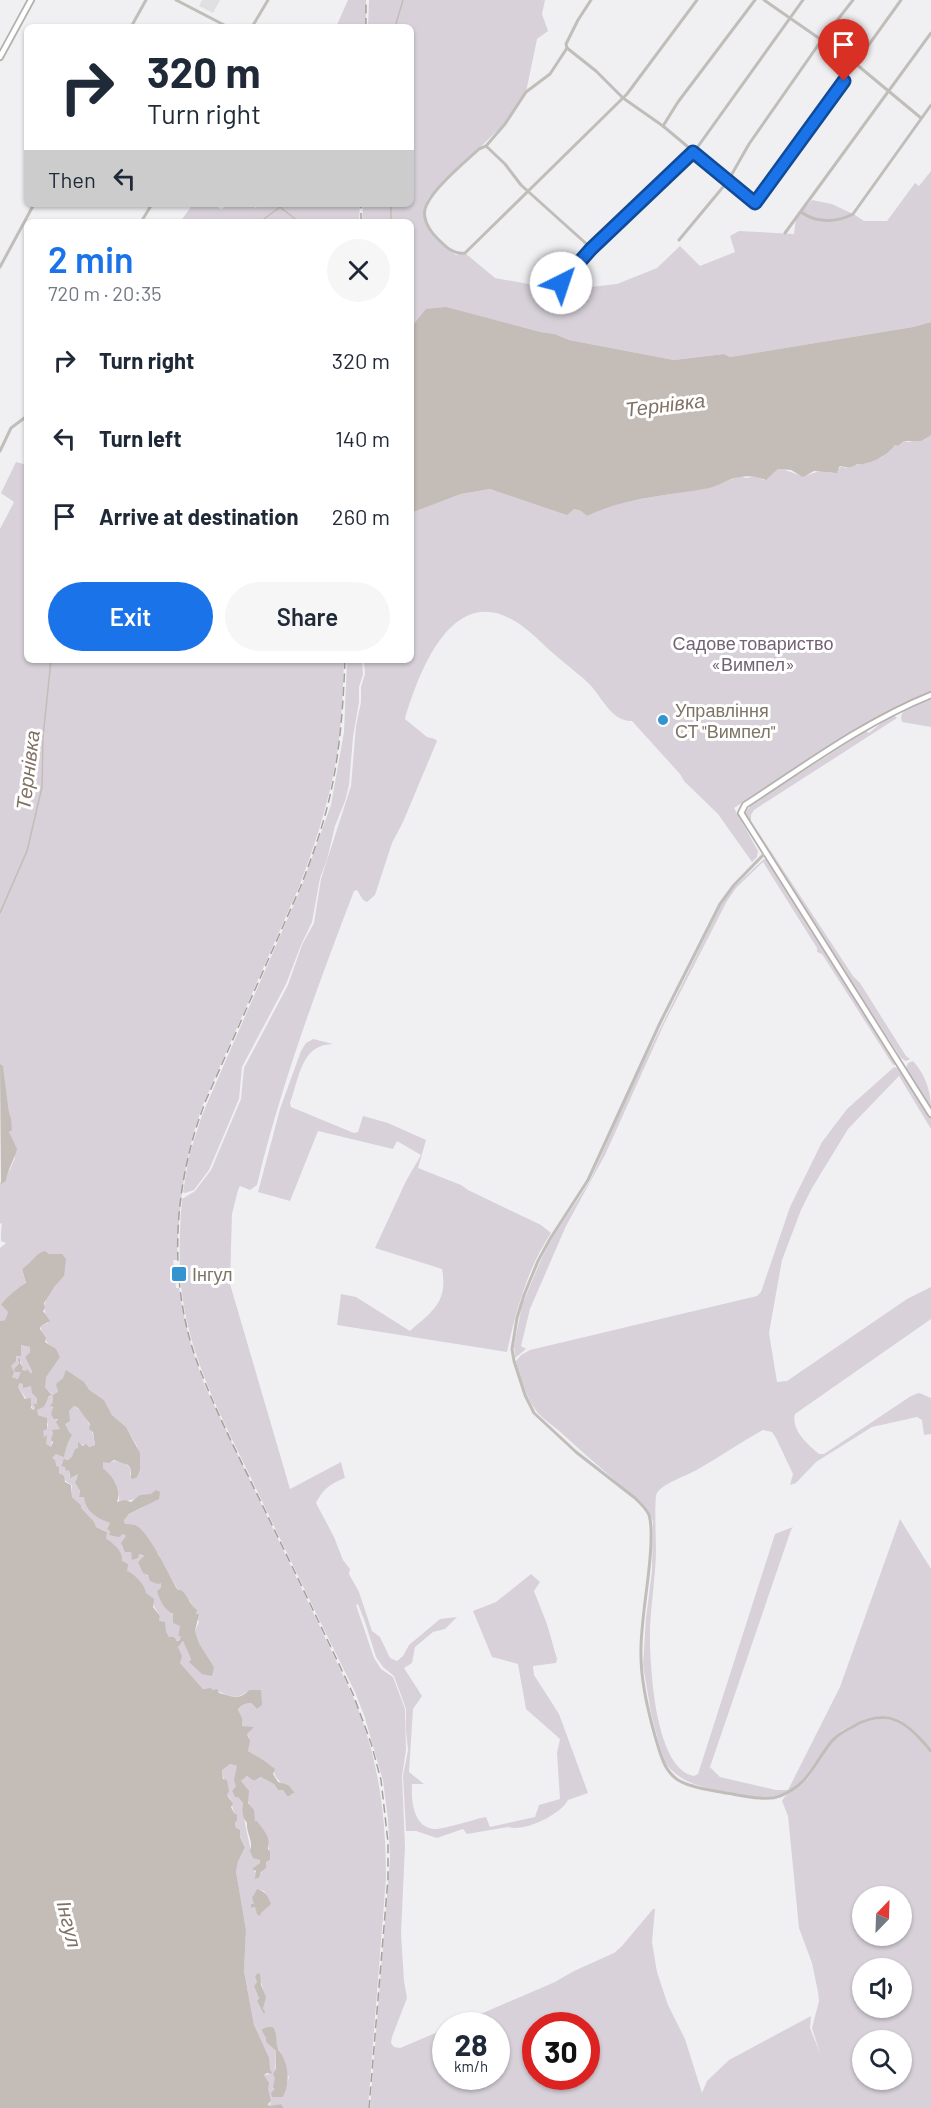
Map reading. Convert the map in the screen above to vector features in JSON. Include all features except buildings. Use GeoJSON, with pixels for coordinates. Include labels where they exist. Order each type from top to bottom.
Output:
{"type":"FeatureCollection","features":[{"type":"Feature","properties":{"kind":"street"},"geometry":{"type":"LineString","coordinates":[[0,57],[31,0]]}},
{"type":"Feature","properties":{"kind":"street"},"geometry":{"type":"LineString","coordinates":[[133,24],[146,0]]}},
{"type":"Feature","properties":{"kind":"street"},"geometry":{"type":"LineString","coordinates":[[176,0],[222,24]]}},
{"type":"Feature","properties":{"kind":"street"},"geometry":{"type":"LineString","coordinates":[[254,24],[268,0]]}},
{"type":"Feature","properties":{"kind":"street"},"geometry":{"type":"LineString","coordinates":[[591,0],[574,27],[566,44],[567,48],[550,74],[526,92],[505,124],[486,146],[479,149],[426,205],[428,227],[449,249],[458,254],[465,253],[623,98],[697,0]]}},
{"type":"Feature","properties":{"kind":"street"},"geometry":{"type":"LineString","coordinates":[[663,126],[678,102],[755,0]]}},
{"type":"Feature","properties":{"kind":"street"},"geometry":{"type":"LineString","coordinates":[[764,0],[856,64],[921,118]]}},
{"type":"Feature","properties":{"kind":"street"},"geometry":{"type":"LineString","coordinates":[[561,283],[591,249],[693,152],[803,0]]}},
{"type":"Feature","properties":{"kind":"street"},"geometry":{"type":"LineString","coordinates":[[679,240],[728,181],[749,144],[821,41],[853,0]]}},
{"type":"Feature","properties":{"kind":"street"},"geometry":{"type":"LineString","coordinates":[[567,48],[596,71],[623,98],[663,126],[755,203],[901,0]]}},
{"type":"Feature","properties":{"kind":"street"},"geometry":{"type":"LineString","coordinates":[[785,233],[931,33]]}},
{"type":"Feature","properties":{"kind":"street"},"geometry":{"type":"LineString","coordinates":[[800,211],[820,221],[851,216],[931,105]]}},
{"type":"Feature","properties":{"kind":"street"},"geometry":{"type":"LineString","coordinates":[[486,146],[505,164],[521,185],[591,249]]}},
{"type":"Feature","properties":{"kind":"street"},"geometry":{"type":"LineString","coordinates":[[0,267],[24,223]]}},
{"type":"Feature","properties":{"kind":"street"},"geometry":{"type":"LineString","coordinates":[[0,451],[11,428],[24,418]]}},
{"type":"Feature","properties":{"kind":"street"},"geometry":{"type":"LineString","coordinates":[[931,695],[869,725],[745,806],[741,811],[765,853],[931,1114]]}},
{"type":"Feature","properties":{"kind":"street"},"geometry":{"type":"LineString","coordinates":[[765,853],[734,885],[720,904],[660,1023],[588,1180],[538,1261],[520,1305],[513,1345],[514,1361],[525,1395],[534,1413],[576,1452],[635,1498],[650,1516],[650,1571],[643,1622],[641,1665],[649,1714],[662,1760],[673,1775],[679,1780],[707,1789],[745,1796],[777,1798],[804,1782],[839,1734],[862,1721],[876,1717],[885,1717],[904,1724],[931,1751]]}},
{"type":"Feature","properties":{"kind":"shaded area"},"geometry":{"type":"Polygon","coordinates":[[[202,0],[220,0],[213,13],[199,6],[202,0]]]}},
{"type":"Feature","properties":{"kind":"green space"},"geometry":{"type":"Polygon","coordinates":[[[348,0],[366,0],[366,24],[337,24],[348,0]]]}},
{"type":"Feature","properties":{"kind":"green space"},"geometry":{"type":"Polygon","coordinates":[[[369,0],[545,0],[542,14],[548,31],[537,39],[526,92],[504,124],[429,197],[425,206],[430,230],[442,244],[456,255],[465,253],[495,278],[545,287],[572,289],[617,284],[657,268],[680,246],[700,266],[735,252],[730,236],[739,231],[794,234],[796,218],[812,200],[832,204],[864,221],[887,221],[915,183],[919,186],[931,171],[931,322],[913,327],[730,357],[724,354],[674,360],[569,340],[555,334],[414,325],[414,219],[362,219],[363,207],[414,207],[414,24],[368,24],[369,0]]]}},
{"type":"Feature","properties":{"kind":"green space"},"geometry":{"type":"Polygon","coordinates":[[[191,207],[221,209],[255,207],[254,209],[257,207],[360,207],[359,219],[182,219],[191,207]]]}},
{"type":"Feature","properties":{"kind":"green space","name":"Садове товариство «Вимпел»"},"geometry":{"type":"Polygon","coordinates":[[[931,435],[931,692],[855,731],[734,808],[758,851],[757,857],[752,862],[718,814],[684,781],[632,721],[619,718],[614,714],[588,683],[522,626],[511,619],[489,612],[471,615],[454,625],[440,640],[418,680],[405,719],[427,737],[437,741],[392,843],[375,895],[367,902],[357,890],[354,891],[288,1073],[257,1185],[250,1190],[240,1186],[238,1190],[232,1214],[230,1284],[290,1489],[341,1462],[345,1478],[335,1482],[321,1494],[316,1503],[343,1560],[350,1569],[349,1574],[359,1592],[372,1631],[380,1637],[390,1658],[397,1661],[409,1645],[440,1619],[457,1617],[445,1629],[433,1632],[415,1647],[412,1663],[404,1668],[422,1696],[413,1709],[409,1772],[424,1784],[412,1784],[413,1805],[418,1819],[422,1824],[435,1829],[486,1817],[490,1827],[535,1817],[539,1805],[560,1799],[557,1753],[560,1739],[526,1709],[518,1664],[492,1657],[473,1611],[496,1602],[531,1574],[540,1582],[534,1591],[557,1659],[556,1663],[533,1666],[534,1675],[559,1714],[588,1793],[568,1800],[564,1806],[550,1816],[523,1827],[508,1827],[467,1834],[463,1829],[437,1838],[416,1831],[406,1831],[403,1776],[408,1750],[406,1709],[394,1676],[376,1657],[365,1622],[358,1604],[356,1605],[374,1658],[381,1669],[393,1677],[405,1709],[406,1750],[402,1776],[405,1846],[401,1934],[407,1998],[392,2037],[391,2043],[394,2047],[400,2048],[432,2034],[432,2090],[510,2090],[510,2012],[485,2012],[614,1953],[655,1909],[652,1942],[657,1972],[668,2005],[685,2039],[702,2093],[707,2081],[729,2060],[811,2016],[810,2028],[820,2053],[812,2028],[819,2001],[818,1992],[812,1963],[799,1928],[788,1816],[782,1801],[806,1781],[838,1737],[868,1721],[889,1720],[906,1728],[931,1752],[931,2108],[370,2108],[390,1858],[383,1781],[355,1692],[222,1417],[195,1352],[184,1307],[181,1280],[182,1199],[195,1191],[211,1170],[241,1099],[244,1068],[288,985],[302,945],[314,923],[321,879],[351,786],[356,726],[365,674],[364,663],[414,663],[414,512],[461,494],[490,489],[569,512],[574,509],[587,516],[604,507],[712,487],[740,476],[746,478],[757,476],[764,480],[778,469],[802,475],[822,471],[832,473],[842,466],[845,468],[882,457],[895,445],[898,446],[904,441],[909,442],[931,435]]]}},
{"type":"Feature","properties":{"kind":"green space"},"geometry":{"type":"Polygon","coordinates":[[[16,462],[24,464],[24,663],[344,663],[338,748],[322,819],[299,887],[202,1107],[187,1164],[179,1220],[177,1260],[173,1260],[176,1288],[179,1288],[189,1338],[205,1386],[352,1694],[374,1761],[382,1807],[386,1878],[368,2108],[284,2108],[281,2104],[269,2106],[271,2101],[264,2075],[271,2074],[254,2025],[244,1971],[246,1930],[236,1871],[237,1861],[245,1846],[236,1829],[222,1770],[224,1766],[230,1764],[237,1766],[236,1786],[232,1791],[235,1797],[243,1803],[251,1848],[260,1860],[260,1863],[253,1869],[257,1874],[256,1879],[259,1878],[269,1860],[269,1845],[255,1821],[241,1781],[247,1776],[254,1781],[262,1777],[286,1794],[295,1793],[283,1785],[273,1767],[248,1751],[249,1737],[247,1734],[252,1728],[242,1726],[238,1711],[249,1703],[257,1709],[261,1705],[260,1697],[249,1690],[232,1696],[203,1689],[180,1663],[178,1646],[183,1641],[191,1659],[189,1661],[214,1667],[199,1643],[195,1631],[199,1622],[190,1601],[179,1591],[159,1555],[134,1525],[125,1524],[124,1520],[127,1516],[144,1507],[151,1495],[119,1503],[115,1484],[103,1468],[103,1462],[122,1462],[131,1469],[130,1476],[140,1459],[137,1446],[126,1427],[112,1415],[104,1400],[63,1378],[57,1384],[58,1392],[52,1407],[60,1429],[53,1433],[51,1448],[45,1444],[45,1437],[42,1436],[48,1424],[42,1416],[37,1415],[37,1410],[44,1407],[52,1394],[45,1387],[45,1377],[60,1357],[45,1340],[41,1326],[48,1323],[45,1315],[47,1297],[64,1276],[62,1254],[35,1257],[30,1265],[22,1269],[26,1284],[12,1293],[1,1305],[8,1312],[5,1320],[0,1321],[0,1248],[6,1243],[1,1241],[0,1183],[15,1158],[9,1131],[11,1118],[3,1067],[0,1064],[0,529],[14,502],[1,493],[16,462]],[[260,1890],[255,1895],[254,1905],[251,1908],[255,1907],[261,1913],[270,1903],[264,1891],[260,1890]],[[257,1982],[254,1986],[259,1997],[257,2001],[263,2010],[264,1996],[261,1982],[257,1982]],[[273,2027],[262,2029],[267,2038],[266,2042],[276,2051],[275,2090],[272,2097],[283,2097],[289,2077],[281,2052],[277,2049],[273,2027]]]}},
{"type":"Feature","properties":{"kind":"green space"},"geometry":{"type":"Polygon","coordinates":[[[347,663],[362,663],[363,674],[359,687],[349,785],[320,878],[312,922],[286,984],[242,1067],[239,1099],[209,1170],[194,1190],[185,1193],[183,1192],[189,1156],[202,1115],[301,888],[331,805],[344,732],[347,663]]]}},
{"type":"Feature","properties":{"kind":"green space"},"geometry":{"type":"Polygon","coordinates":[[[931,697],[931,727],[902,722],[904,709],[931,697]]]}},
{"type":"Feature","properties":{"kind":"green space"},"geometry":{"type":"Polygon","coordinates":[[[890,716],[897,718],[754,810],[751,821],[910,1059],[906,1061],[901,1058],[746,818],[745,813],[752,804],[866,731],[869,733],[890,716]]]}},
{"type":"Feature","properties":{"kind":"green space"},"geometry":{"type":"Polygon","coordinates":[[[764,859],[767,860],[898,1064],[893,1065],[822,954],[817,952],[817,948],[763,862],[736,888],[727,901],[664,1024],[605,1155],[566,1226],[530,1309],[521,1346],[526,1349],[515,1358],[514,1346],[522,1305],[540,1262],[551,1240],[590,1181],[630,1090],[721,905],[735,886],[764,859]]]}},
{"type":"Feature","properties":{"kind":"green space"},"geometry":{"type":"Polygon","coordinates":[[[313,1039],[333,1044],[322,1046],[308,1056],[299,1074],[290,1103],[291,1107],[354,1133],[358,1132],[363,1116],[388,1123],[426,1140],[418,1168],[461,1185],[541,1225],[551,1233],[529,1276],[507,1352],[337,1325],[341,1294],[356,1297],[410,1331],[437,1305],[443,1290],[443,1280],[442,1269],[375,1248],[406,1181],[421,1155],[397,1141],[393,1149],[318,1131],[290,1201],[258,1192],[280,1109],[301,1051],[306,1043],[313,1039]]]}},
{"type":"Feature","properties":{"kind":"green space"},"geometry":{"type":"Polygon","coordinates":[[[913,1061],[921,1071],[926,1083],[931,1109],[906,1068],[908,1063],[913,1061]]]}},
{"type":"Feature","properties":{"kind":"green space"},"geometry":{"type":"Polygon","coordinates":[[[894,1067],[902,1070],[931,1119],[931,1129],[899,1076],[848,1129],[801,1210],[782,1260],[769,1333],[777,1382],[787,1381],[907,1299],[931,1287],[931,1319],[795,1414],[794,1420],[795,1426],[805,1441],[819,1454],[824,1454],[919,1393],[931,1398],[931,1434],[924,1435],[922,1420],[917,1417],[872,1427],[816,1462],[796,1483],[790,1485],[793,1474],[776,1438],[772,1432],[763,1430],[660,1489],[656,1502],[656,1560],[650,1644],[654,1697],[664,1739],[671,1757],[681,1770],[694,1776],[698,1774],[775,1534],[793,1527],[710,1767],[720,1777],[776,1790],[788,1790],[840,1687],[900,1519],[931,1569],[931,1749],[908,1725],[890,1717],[881,1716],[870,1718],[840,1732],[805,1777],[789,1791],[779,1796],[757,1798],[693,1784],[674,1772],[663,1759],[651,1713],[643,1665],[652,1571],[653,1522],[647,1509],[638,1499],[537,1412],[524,1388],[516,1361],[530,1350],[757,1296],[761,1292],[790,1207],[822,1142],[847,1109],[894,1067]]]}},
{"type":"Feature","properties":{"kind":"green space"},"geometry":{"type":"Polygon","coordinates":[[[21,1345],[30,1347],[30,1352],[25,1357],[32,1371],[31,1374],[22,1371],[20,1361],[14,1369],[22,1372],[19,1379],[12,1377],[11,1366],[21,1345]]]}},
{"type":"Feature","properties":{"kind":"green space"},"geometry":{"type":"Polygon","coordinates":[[[21,1382],[31,1385],[37,1398],[37,1404],[33,1403],[34,1410],[18,1387],[21,1382]]]}},
{"type":"Feature","properties":{"kind":"green space"},"geometry":{"type":"Polygon","coordinates":[[[74,1406],[89,1423],[95,1445],[89,1447],[81,1444],[72,1458],[66,1459],[61,1464],[69,1470],[69,1477],[78,1473],[79,1496],[84,1497],[97,1516],[110,1523],[107,1529],[110,1533],[126,1536],[122,1547],[131,1552],[133,1560],[139,1554],[144,1557],[138,1562],[148,1576],[161,1582],[159,1594],[180,1626],[178,1636],[181,1636],[181,1640],[173,1639],[165,1631],[159,1621],[160,1616],[146,1593],[127,1571],[114,1545],[106,1538],[106,1531],[96,1527],[80,1508],[81,1505],[72,1497],[72,1485],[63,1477],[52,1459],[53,1455],[65,1451],[70,1438],[65,1424],[69,1411],[74,1406]]]}},
{"type":"Feature","properties":{"kind":"water"},"geometry":{"type":"Polygon","coordinates":[[[446,307],[555,334],[569,340],[674,360],[724,354],[730,357],[913,327],[931,322],[931,435],[921,441],[904,441],[898,446],[895,445],[873,461],[849,467],[841,466],[837,473],[814,471],[803,477],[791,470],[778,469],[766,480],[743,476],[709,488],[616,505],[587,516],[574,509],[567,515],[490,489],[461,494],[414,512],[414,324],[426,309],[446,307]]]}},
{"type":"Feature","properties":{"kind":"water"},"geometry":{"type":"Polygon","coordinates":[[[0,1064],[3,1066],[11,1118],[12,1130],[9,1132],[17,1149],[6,1181],[1,1184],[0,1064]]]}},
{"type":"Feature","properties":{"kind":"water"},"geometry":{"type":"Polygon","coordinates":[[[42,1252],[62,1254],[66,1259],[64,1276],[44,1303],[43,1311],[50,1321],[40,1329],[46,1338],[45,1342],[56,1349],[60,1357],[46,1377],[45,1387],[52,1395],[49,1396],[44,1407],[37,1410],[38,1415],[47,1418],[47,1429],[43,1431],[44,1437],[47,1435],[46,1444],[51,1447],[52,1430],[60,1429],[56,1422],[58,1419],[54,1419],[51,1414],[53,1407],[50,1406],[53,1402],[53,1395],[58,1392],[56,1384],[63,1378],[66,1370],[104,1400],[112,1415],[126,1427],[140,1453],[140,1470],[137,1477],[133,1479],[128,1465],[114,1460],[109,1463],[103,1462],[103,1468],[113,1479],[117,1488],[117,1502],[125,1500],[131,1502],[140,1495],[151,1494],[156,1490],[160,1492],[159,1499],[129,1514],[124,1520],[125,1524],[135,1525],[147,1536],[178,1590],[184,1592],[197,1610],[196,1614],[199,1614],[195,1631],[199,1643],[214,1667],[212,1676],[202,1674],[189,1662],[191,1659],[183,1641],[178,1647],[182,1656],[180,1663],[203,1689],[217,1689],[219,1693],[235,1697],[242,1696],[249,1690],[261,1690],[262,1705],[257,1709],[251,1703],[247,1703],[238,1710],[242,1718],[242,1726],[254,1727],[247,1734],[250,1741],[248,1751],[275,1769],[273,1774],[278,1782],[288,1785],[295,1793],[287,1796],[283,1790],[278,1790],[274,1784],[261,1777],[254,1781],[247,1776],[241,1781],[249,1791],[248,1803],[254,1810],[255,1821],[269,1841],[270,1860],[266,1862],[266,1868],[261,1872],[259,1878],[255,1879],[256,1871],[252,1869],[260,1863],[260,1860],[253,1858],[250,1851],[251,1844],[243,1814],[243,1803],[235,1797],[232,1791],[236,1786],[234,1780],[237,1766],[230,1764],[222,1770],[223,1779],[227,1780],[229,1791],[227,1795],[233,1804],[231,1807],[237,1815],[236,1828],[240,1830],[240,1837],[245,1847],[236,1871],[246,1930],[244,1971],[254,2025],[269,2058],[272,2072],[264,2075],[269,2083],[271,2101],[268,2104],[269,2106],[281,2104],[284,2108],[0,2108],[0,1321],[5,1320],[8,1312],[1,1305],[3,1302],[26,1283],[22,1269],[42,1252]],[[21,1345],[21,1356],[16,1356],[16,1361],[11,1366],[14,1372],[12,1377],[18,1379],[21,1372],[15,1372],[14,1369],[19,1363],[18,1359],[20,1358],[22,1370],[27,1369],[31,1374],[32,1371],[25,1357],[30,1352],[30,1347],[21,1345]],[[20,1383],[18,1387],[25,1399],[31,1398],[31,1408],[34,1410],[33,1403],[37,1404],[37,1398],[32,1393],[31,1386],[23,1388],[23,1384],[20,1383]],[[74,1406],[69,1411],[70,1421],[65,1424],[72,1435],[64,1457],[56,1454],[52,1458],[59,1467],[59,1473],[64,1476],[65,1482],[71,1485],[72,1497],[81,1505],[96,1527],[107,1532],[106,1538],[119,1550],[122,1561],[128,1564],[127,1571],[139,1580],[146,1593],[154,1599],[153,1607],[160,1616],[159,1621],[165,1622],[169,1637],[180,1640],[181,1636],[178,1636],[180,1626],[173,1623],[173,1614],[165,1607],[158,1595],[157,1591],[161,1588],[161,1583],[150,1581],[138,1562],[144,1556],[139,1554],[138,1558],[132,1560],[131,1552],[125,1552],[121,1543],[126,1536],[123,1534],[119,1537],[109,1535],[110,1532],[107,1529],[110,1523],[93,1514],[87,1507],[84,1497],[79,1497],[80,1491],[75,1482],[78,1474],[70,1478],[69,1470],[66,1471],[65,1467],[61,1466],[64,1459],[68,1460],[72,1457],[75,1449],[78,1448],[78,1442],[83,1446],[95,1445],[93,1432],[89,1429],[90,1424],[78,1408],[74,1406]]]}},
{"type":"Feature","properties":{"kind":"water"},"geometry":{"type":"Polygon","coordinates":[[[257,1889],[266,1894],[271,1904],[260,1916],[255,1907],[251,1908],[251,1904],[254,1904],[252,1897],[257,1889]]]}},
{"type":"Feature","properties":{"kind":"water"},"geometry":{"type":"Polygon","coordinates":[[[258,1973],[266,1997],[264,2014],[257,2001],[259,1998],[254,1986],[257,1982],[255,1976],[258,1973]]]}},
{"type":"Feature","properties":{"kind":"water"},"geometry":{"type":"Polygon","coordinates":[[[273,2027],[275,2030],[278,2050],[284,2058],[287,2069],[288,2081],[283,2097],[272,2097],[271,2093],[275,2089],[273,2074],[276,2069],[276,2051],[266,2042],[262,2029],[273,2027]]]}},
{"type":"Feature","properties":{"kind":"waterway"},"geometry":{"type":"LineString","coordinates":[[396,24],[403,0]]}},
{"type":"Feature","properties":{"kind":"waterway","name":"Тернівка"},"geometry":{"type":"LineString","coordinates":[[264,219],[280,207]]}},
{"type":"Feature","properties":{"kind":"waterway","name":"Тернівка"},"geometry":{"type":"LineString","coordinates":[[280,207],[295,219]]}},
{"type":"Feature","properties":{"kind":"waterway"},"geometry":{"type":"LineString","coordinates":[[391,207],[391,219]]}},
{"type":"Feature","properties":{"kind":"waterway","name":"Тернівка"},"geometry":{"type":"LineString","coordinates":[[0,913],[27,851],[42,787],[43,737],[51,663]]}},
{"type":"Feature","properties":{"kind":"railway"},"geometry":{"type":"LineString","coordinates":[[366,0],[366,24]]}},
{"type":"Feature","properties":{"kind":"railway"},"geometry":{"type":"LineString","coordinates":[[361,207],[361,219]]}},
{"type":"Feature","properties":{"kind":"railway"},"geometry":{"type":"LineString","coordinates":[[345,663],[338,750],[325,814],[300,888],[206,1100],[195,1131],[181,1196],[178,1262],[187,1327],[203,1377],[225,1428],[353,1694],[371,1743],[381,1780],[388,1842],[388,1878],[369,2108]]}},
{"type":"Feature","properties":{"kind":"place","name":"Управління СТ \"Вимпел\""},"geometry":{"type":"Point","coordinates":[663,720]}},
{"type":"Feature","properties":{"kind":"place","name":"Інгул"},"geometry":{"type":"Point","coordinates":[179,1274]}},
{"type":"Feature","properties":{"kind":"route"},"geometry":{"type":"LineString","coordinates":[[561,283],[591,249],[693,152],[755,203],[844,81]]}}]}
